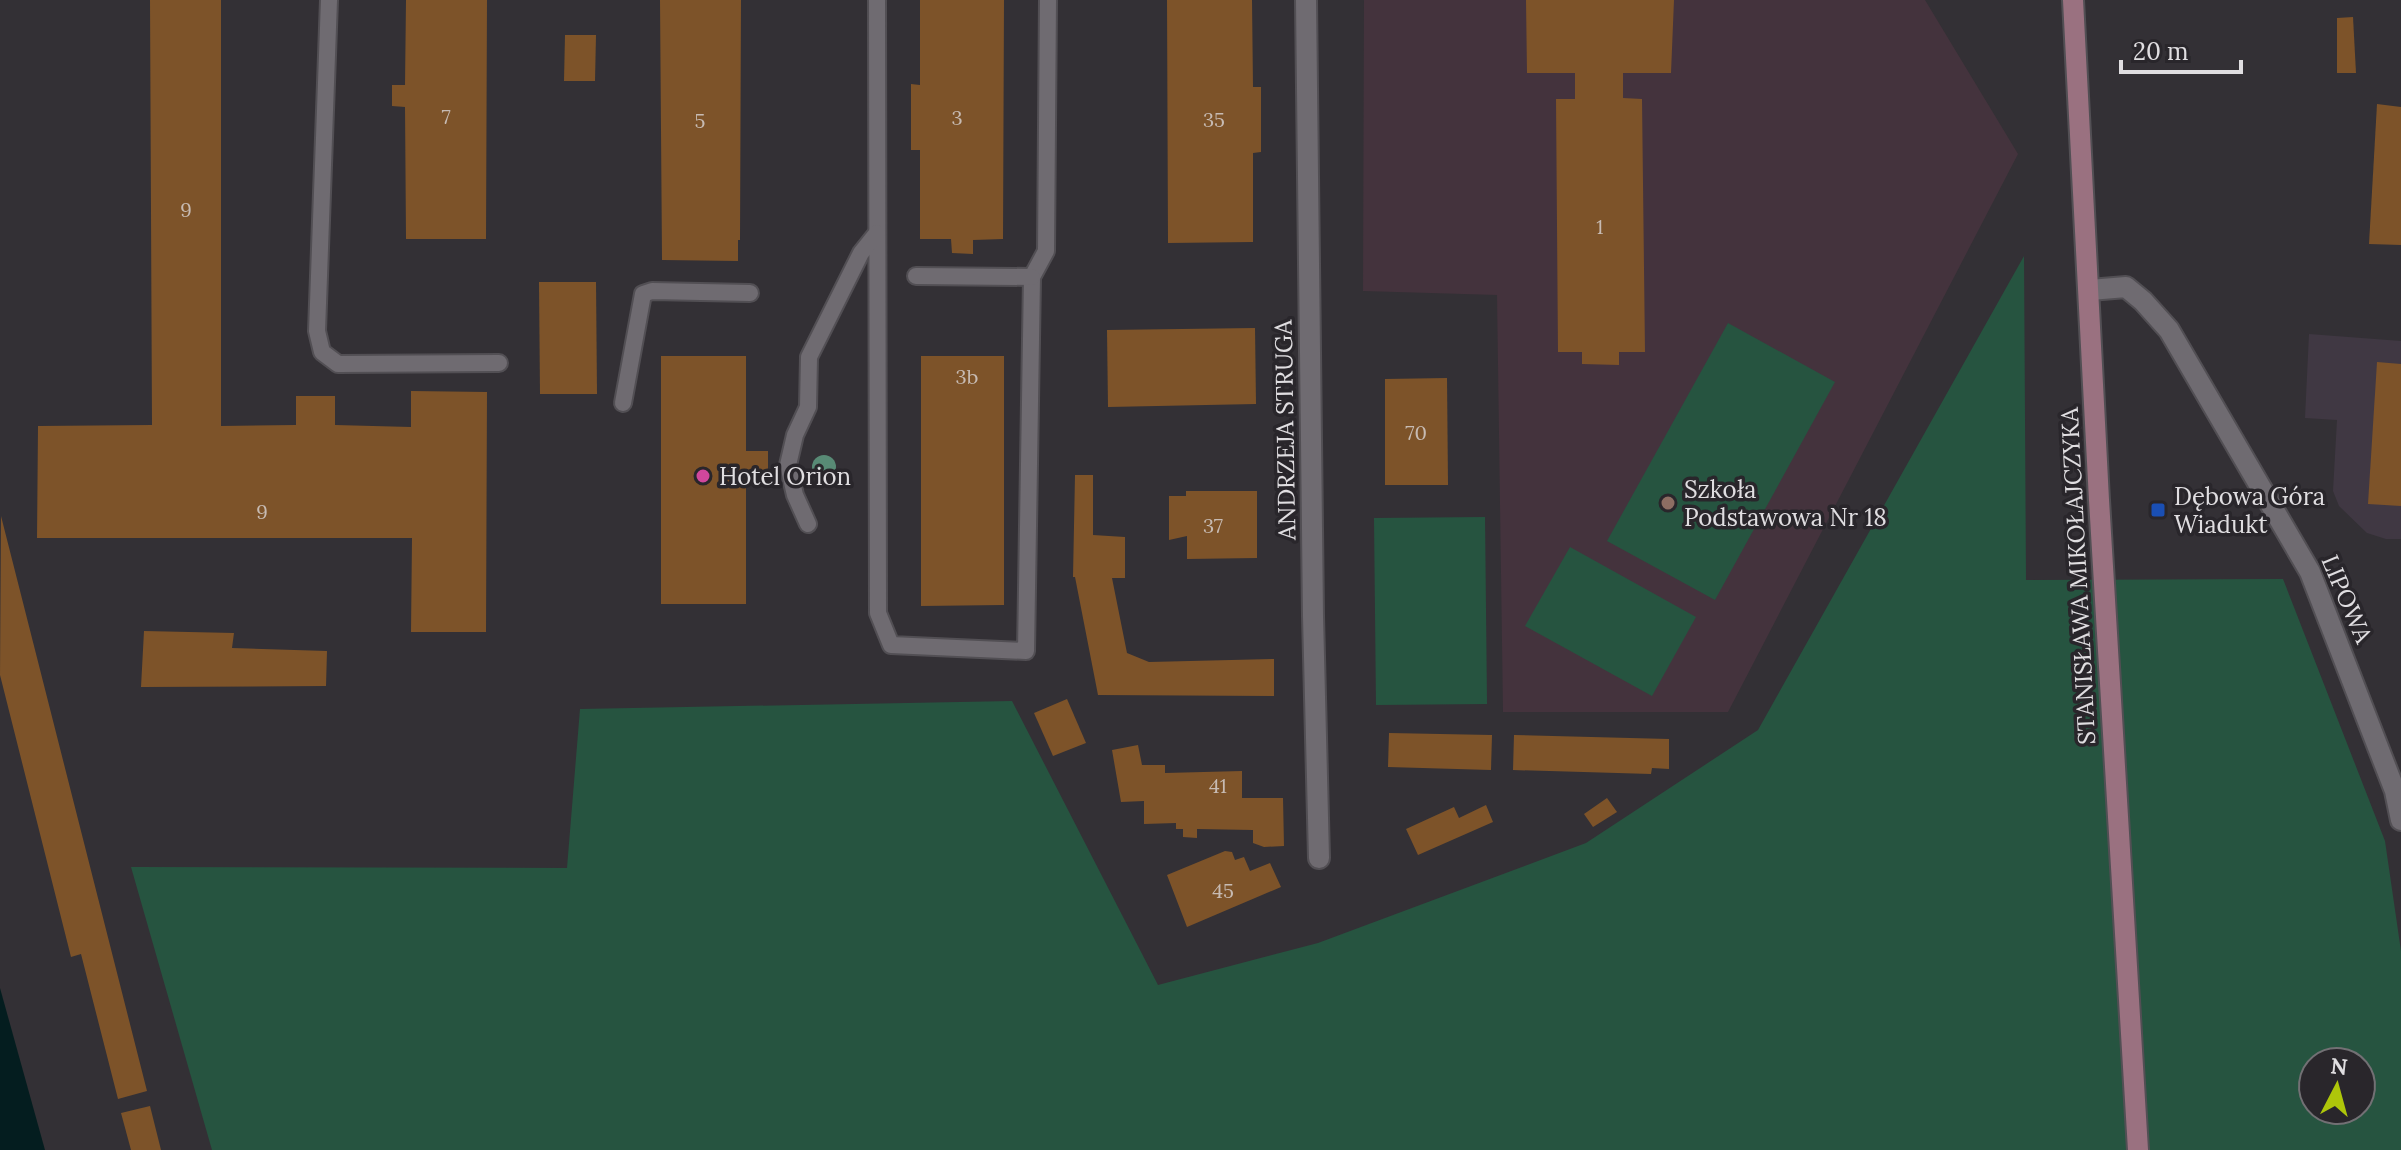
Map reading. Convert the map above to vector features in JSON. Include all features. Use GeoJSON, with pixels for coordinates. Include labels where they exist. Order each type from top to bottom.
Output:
{"type":"FeatureCollection","features":[{"type":"Feature","properties":{"kind":"street","name":"ANDRZEJA STRUGA"},"geometry":{"type":"LineString","coordinates":[[1306,0],[1313,631],[1319,858]]}},
{"type":"Feature","properties":{"kind":"street","name":"STANISŁAWA MIKOŁAJCZYKA"},"geometry":{"type":"LineString","coordinates":[[2073,0],[2099,516],[2138,1150]]}},
{"type":"Feature","properties":{"kind":"street","name":"LIPOWA"},"geometry":{"type":"LineString","coordinates":[[2090,290],[2126,287],[2169,330],[2310,572],[2398,787],[2401,820]]}},
{"type":"Feature","properties":{"kind":"lane"},"geometry":{"type":"LineString","coordinates":[[329,0],[317,331],[322,352],[338,364],[499,363]]}},
{"type":"Feature","properties":{"kind":"lane"},"geometry":{"type":"LineString","coordinates":[[877,0],[878,613],[891,645],[1026,651],[1032,277],[1046,251],[1048,0]]}},
{"type":"Feature","properties":{"kind":"lane"},"geometry":{"type":"LineString","coordinates":[[808,524],[795,495],[788,465],[795,435],[808,407],[809,357],[861,253],[877,233]]}},
{"type":"Feature","properties":{"kind":"lane"},"geometry":{"type":"LineString","coordinates":[[916,276],[1032,277]]}},
{"type":"Feature","properties":{"kind":"lane"},"geometry":{"type":"LineString","coordinates":[[623,403],[643,294],[652,291],[750,293]]}},
{"type":"Feature","properties":{"kind":"shaded area","name":"Szkoła Podstawowa Nr 18"},"geometry":{"type":"Polygon","coordinates":[[[1364,0],[1925,0],[2018,154],[1728,712],[1503,712],[1497,295],[1363,291],[1364,0]]]}},
{"type":"Feature","properties":{"kind":"shaded area"},"geometry":{"type":"Polygon","coordinates":[[[2309,334],[2401,341],[2401,539],[2386,539],[2367,533],[2339,506],[2333,491],[2337,420],[2305,418],[2309,334]]]}},
{"type":"Feature","properties":{"kind":"green space"},"geometry":{"type":"Polygon","coordinates":[[[2024,256],[2026,580],[2283,579],[2385,841],[2401,951],[2401,1150],[212,1150],[131,867],[567,868],[580,709],[1012,701],[1158,985],[1318,943],[1586,843],[1758,730],[2024,256]]]}},
{"type":"Feature","properties":{"kind":"green space"},"geometry":{"type":"Polygon","coordinates":[[[1728,323],[1835,382],[1715,600],[1607,541],[1728,323]]]}},
{"type":"Feature","properties":{"kind":"green space"},"geometry":{"type":"Polygon","coordinates":[[[1485,517],[1487,704],[1376,705],[1374,518],[1485,517]]]}},
{"type":"Feature","properties":{"kind":"green space"},"geometry":{"type":"Polygon","coordinates":[[[1570,547],[1696,617],[1652,696],[1525,626],[1570,547]]]}},
{"type":"Feature","properties":{"kind":"water"},"geometry":{"type":"Polygon","coordinates":[[[0,988],[45,1150],[0,1150],[0,988]]]}},
{"type":"Feature","properties":{"kind":"building"},"geometry":{"type":"Polygon","coordinates":[[[150,0],[221,0],[221,426],[296,425],[296,396],[335,396],[335,425],[411,427],[411,391],[487,392],[486,632],[411,632],[412,538],[37,538],[38,426],[152,425],[150,0]]]}},
{"type":"Feature","properties":{"kind":"building"},"geometry":{"type":"Polygon","coordinates":[[[406,0],[487,0],[486,239],[406,239],[405,107],[392,106],[392,85],[405,85],[406,0]]]}},
{"type":"Feature","properties":{"kind":"building"},"geometry":{"type":"Polygon","coordinates":[[[660,0],[741,0],[738,261],[662,260],[660,0]]]}},
{"type":"Feature","properties":{"kind":"building"},"geometry":{"type":"Polygon","coordinates":[[[920,0],[1004,0],[1003,239],[973,240],[973,254],[952,253],[951,239],[920,239],[920,150],[911,150],[911,84],[920,85],[920,0]]]}},
{"type":"Feature","properties":{"kind":"building"},"geometry":{"type":"Polygon","coordinates":[[[1167,0],[1252,0],[1253,87],[1261,87],[1261,152],[1253,153],[1253,242],[1168,243],[1167,0]]]}},
{"type":"Feature","properties":{"kind":"building"},"geometry":{"type":"Polygon","coordinates":[[[1526,0],[1674,0],[1671,73],[1623,73],[1623,98],[1642,99],[1645,352],[1619,352],[1619,365],[1582,364],[1582,352],[1558,352],[1556,99],[1575,99],[1575,73],[1527,73],[1526,0]]]}},
{"type":"Feature","properties":{"kind":"building"},"geometry":{"type":"Polygon","coordinates":[[[2353,17],[2356,73],[2337,73],[2337,18],[2353,17]]]}},
{"type":"Feature","properties":{"kind":"building"},"geometry":{"type":"Polygon","coordinates":[[[565,35],[596,35],[595,81],[564,81],[565,35]]]}},
{"type":"Feature","properties":{"kind":"building"},"geometry":{"type":"Polygon","coordinates":[[[2377,104],[2401,107],[2401,245],[2369,244],[2377,104]]]}},
{"type":"Feature","properties":{"kind":"building"},"geometry":{"type":"Polygon","coordinates":[[[539,282],[596,282],[597,394],[540,394],[539,282]]]}},
{"type":"Feature","properties":{"kind":"building"},"geometry":{"type":"Polygon","coordinates":[[[1255,328],[1256,404],[1108,407],[1107,330],[1255,328]]]}},
{"type":"Feature","properties":{"kind":"building","name":"Hotel Orion"},"geometry":{"type":"Polygon","coordinates":[[[661,356],[746,356],[746,451],[768,451],[768,483],[746,483],[746,604],[661,604],[661,356]]]}},
{"type":"Feature","properties":{"kind":"building"},"geometry":{"type":"Polygon","coordinates":[[[921,356],[1004,356],[1004,605],[921,606],[921,356]]]}},
{"type":"Feature","properties":{"kind":"building"},"geometry":{"type":"Polygon","coordinates":[[[2377,362],[2401,364],[2401,506],[2368,504],[2377,362]]]}},
{"type":"Feature","properties":{"kind":"building"},"geometry":{"type":"Polygon","coordinates":[[[1447,378],[1448,485],[1385,485],[1385,379],[1447,378]]]}},
{"type":"Feature","properties":{"kind":"building"},"geometry":{"type":"Polygon","coordinates":[[[1075,475],[1093,475],[1093,535],[1125,537],[1125,578],[1112,578],[1127,653],[1149,662],[1274,659],[1274,696],[1098,695],[1073,577],[1075,475]]]}},
{"type":"Feature","properties":{"kind":"building"},"geometry":{"type":"Polygon","coordinates":[[[1186,491],[1257,491],[1257,558],[1187,559],[1187,536],[1169,540],[1169,496],[1186,496],[1186,491]]]}},
{"type":"Feature","properties":{"kind":"building"},"geometry":{"type":"Polygon","coordinates":[[[1,516],[147,1091],[118,1099],[81,954],[71,957],[0,675],[1,516]]]}},
{"type":"Feature","properties":{"kind":"building"},"geometry":{"type":"Polygon","coordinates":[[[144,631],[234,633],[232,648],[327,651],[326,686],[141,687],[144,631]]]}},
{"type":"Feature","properties":{"kind":"building"},"geometry":{"type":"Polygon","coordinates":[[[1067,699],[1086,743],[1053,756],[1034,713],[1067,699]]]}},
{"type":"Feature","properties":{"kind":"building"},"geometry":{"type":"Polygon","coordinates":[[[1389,733],[1492,735],[1491,770],[1388,767],[1389,733]]]}},
{"type":"Feature","properties":{"kind":"building"},"geometry":{"type":"Polygon","coordinates":[[[1514,735],[1669,739],[1669,769],[1652,768],[1651,774],[1513,770],[1514,735]]]}},
{"type":"Feature","properties":{"kind":"building"},"geometry":{"type":"Polygon","coordinates":[[[1138,745],[1142,765],[1165,765],[1165,773],[1242,771],[1242,798],[1283,798],[1284,846],[1264,847],[1253,843],[1253,830],[1197,829],[1197,838],[1183,837],[1183,829],[1176,829],[1176,823],[1144,824],[1144,801],[1121,802],[1112,750],[1138,745]]]}},
{"type":"Feature","properties":{"kind":"building"},"geometry":{"type":"Polygon","coordinates":[[[1607,798],[1617,812],[1593,827],[1584,814],[1607,798]]]}},
{"type":"Feature","properties":{"kind":"building"},"geometry":{"type":"Polygon","coordinates":[[[1486,805],[1493,822],[1418,855],[1406,829],[1454,807],[1459,818],[1486,805]]]}},
{"type":"Feature","properties":{"kind":"building"},"geometry":{"type":"Polygon","coordinates":[[[1225,851],[1232,852],[1235,860],[1244,857],[1250,871],[1270,863],[1281,887],[1187,927],[1167,875],[1225,851]]]}},
{"type":"Feature","properties":{"kind":"building"},"geometry":{"type":"Polygon","coordinates":[[[150,1106],[161,1150],[131,1150],[121,1113],[150,1106]]]}},
{"type":"Feature","properties":{"kind":"place","name":"Hotel Orion"},"geometry":{"type":"Point","coordinates":[703,476]}},
{"type":"Feature","properties":{"kind":"place","name":"Szkoła Podstawowa Nr 18"},"geometry":{"type":"Point","coordinates":[1668,503]}},
{"type":"Feature","properties":{"kind":"place","name":"Dębowa Góra Wiadukt"},"geometry":{"type":"Point","coordinates":[2158,510]}}]}
